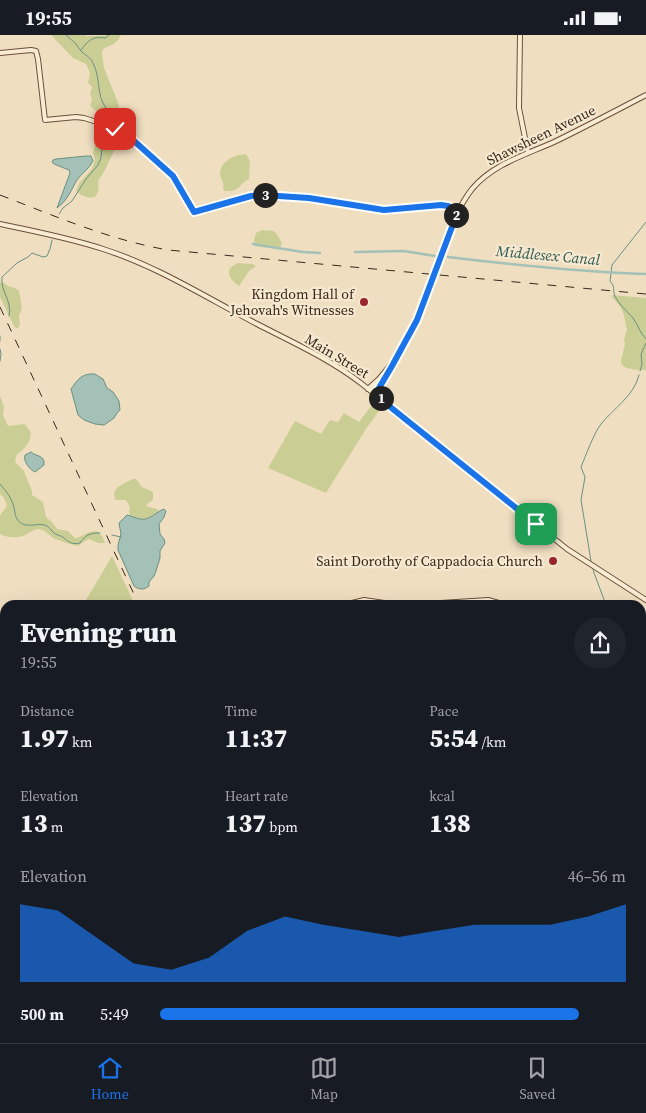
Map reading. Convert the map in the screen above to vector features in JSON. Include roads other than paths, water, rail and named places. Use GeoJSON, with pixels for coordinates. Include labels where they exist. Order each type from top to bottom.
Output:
{"type":"FeatureCollection","features":[{"type":"Feature","properties":{"kind":"main road"},"geometry":{"type":"LineString","coordinates":[[520,35],[519,108],[528,153]]}},
{"type":"Feature","properties":{"kind":"main road"},"geometry":{"type":"LineString","coordinates":[[0,53],[31,50],[37,53],[45,120],[84,117],[127,135],[174,178],[194,212],[251,196],[263,195],[309,198],[384,210],[441,205],[458,211]]}},
{"type":"Feature","properties":{"kind":"main road","name":"Shawsheen Avenue"},"geometry":{"type":"LineString","coordinates":[[396,358],[414,328],[458,211],[468,195],[484,177],[500,166],[560,139],[646,95]]}},
{"type":"Feature","properties":{"kind":"main road","name":"Main Street"},"geometry":{"type":"LineString","coordinates":[[0,224],[103,248],[132,260],[174,280],[329,362],[353,377],[562,545],[584,561],[645,597]]}},
{"type":"Feature","properties":{"kind":"main road"},"geometry":{"type":"LineString","coordinates":[[368,389],[396,358]]}},
{"type":"Feature","properties":{"kind":"main road"},"geometry":{"type":"LineString","coordinates":[[382,400],[378,390],[396,358]]}},
{"type":"Feature","properties":{"kind":"main road"},"geometry":{"type":"LineString","coordinates":[[368,389],[383,380]]}},
{"type":"Feature","properties":{"kind":"water"},"geometry":{"type":"Polygon","coordinates":[[[91,156],[93,161],[77,180],[67,198],[57,208],[70,173],[69,170],[54,164],[53,160],[91,156]]]}},
{"type":"Feature","properties":{"kind":"water"},"geometry":{"type":"Polygon","coordinates":[[[95,374],[103,379],[107,388],[113,392],[119,401],[120,410],[114,418],[104,425],[84,420],[78,415],[71,389],[81,377],[95,374]]]}},
{"type":"Feature","properties":{"kind":"water"},"geometry":{"type":"Polygon","coordinates":[[[31,452],[42,458],[44,462],[44,465],[35,472],[25,460],[25,455],[31,452]]]}},
{"type":"Feature","properties":{"kind":"water"},"geometry":{"type":"Polygon","coordinates":[[[164,509],[166,511],[164,517],[159,524],[160,534],[165,543],[160,551],[156,571],[149,582],[149,586],[143,589],[138,588],[134,586],[118,550],[121,534],[119,523],[127,515],[143,519],[149,518],[164,509]]]}},
{"type":"Feature","properties":{"kind":"waterway"},"geometry":{"type":"LineString","coordinates":[[66,35],[93,63],[101,98],[106,108],[104,121]]}},
{"type":"Feature","properties":{"kind":"waterway"},"geometry":{"type":"LineString","coordinates":[[81,50],[91,39],[105,38],[109,35]]}},
{"type":"Feature","properties":{"kind":"waterway"},"geometry":{"type":"LineString","coordinates":[[59,214],[72,201],[86,179],[98,165],[104,142],[102,138],[103,129]]}},
{"type":"Feature","properties":{"kind":"waterway"},"geometry":{"type":"LineString","coordinates":[[646,222],[612,265],[610,281],[617,299],[633,318],[646,339]]}},
{"type":"Feature","properties":{"kind":"waterway"},"geometry":{"type":"LineString","coordinates":[[9,316],[10,311],[2,277],[17,263],[32,253],[43,257],[47,256],[52,240]]}},
{"type":"Feature","properties":{"kind":"waterway","name":"Middlesex Canal"},"geometry":{"type":"LineString","coordinates":[[253,244],[320,253]]}},
{"type":"Feature","properties":{"kind":"waterway","name":"Middlesex Canal"},"geometry":{"type":"LineString","coordinates":[[355,252],[404,251],[435,256]]}},
{"type":"Feature","properties":{"kind":"waterway","name":"Middlesex Canal"},"geometry":{"type":"LineString","coordinates":[[448,257],[547,268],[646,274]]}},
{"type":"Feature","properties":{"kind":"waterway"},"geometry":{"type":"LineString","coordinates":[[0,336],[0,341]]}},
{"type":"Feature","properties":{"kind":"waterway"},"geometry":{"type":"LineString","coordinates":[[640,371],[642,364],[641,354],[646,343]]}},
{"type":"Feature","properties":{"kind":"waterway"},"geometry":{"type":"LineString","coordinates":[[0,349],[0,361]]}},
{"type":"Feature","properties":{"kind":"waterway"},"geometry":{"type":"LineString","coordinates":[[591,561],[581,500],[585,477],[581,467],[598,428],[628,396],[639,375]]}},
{"type":"Feature","properties":{"kind":"waterway"},"geometry":{"type":"LineString","coordinates":[[0,484],[12,501],[20,523],[47,526],[54,533],[75,544],[80,543],[89,535],[100,533]]}},
{"type":"Feature","properties":{"kind":"waterway"},"geometry":{"type":"LineString","coordinates":[[112,535],[121,537]]}},
{"type":"Feature","properties":{"kind":"waterway"},"geometry":{"type":"LineString","coordinates":[[593,570],[604,600]]}},
{"type":"Feature","properties":{"kind":"railway"},"geometry":{"type":"LineString","coordinates":[[0,195],[104,234],[168,250],[646,294]]}},
{"type":"Feature","properties":{"kind":"railway"},"geometry":{"type":"LineString","coordinates":[[0,307],[137,600]]}},
{"type":"Feature","properties":{"kind":"place","name":"Kingdom Hall of Jehovah's Witnesses"},"geometry":{"type":"Point","coordinates":[364,302]}},
{"type":"Feature","properties":{"kind":"place","name":"Saint Dorothy of Cappadocia Church"},"geometry":{"type":"Point","coordinates":[553,561]}}]}
